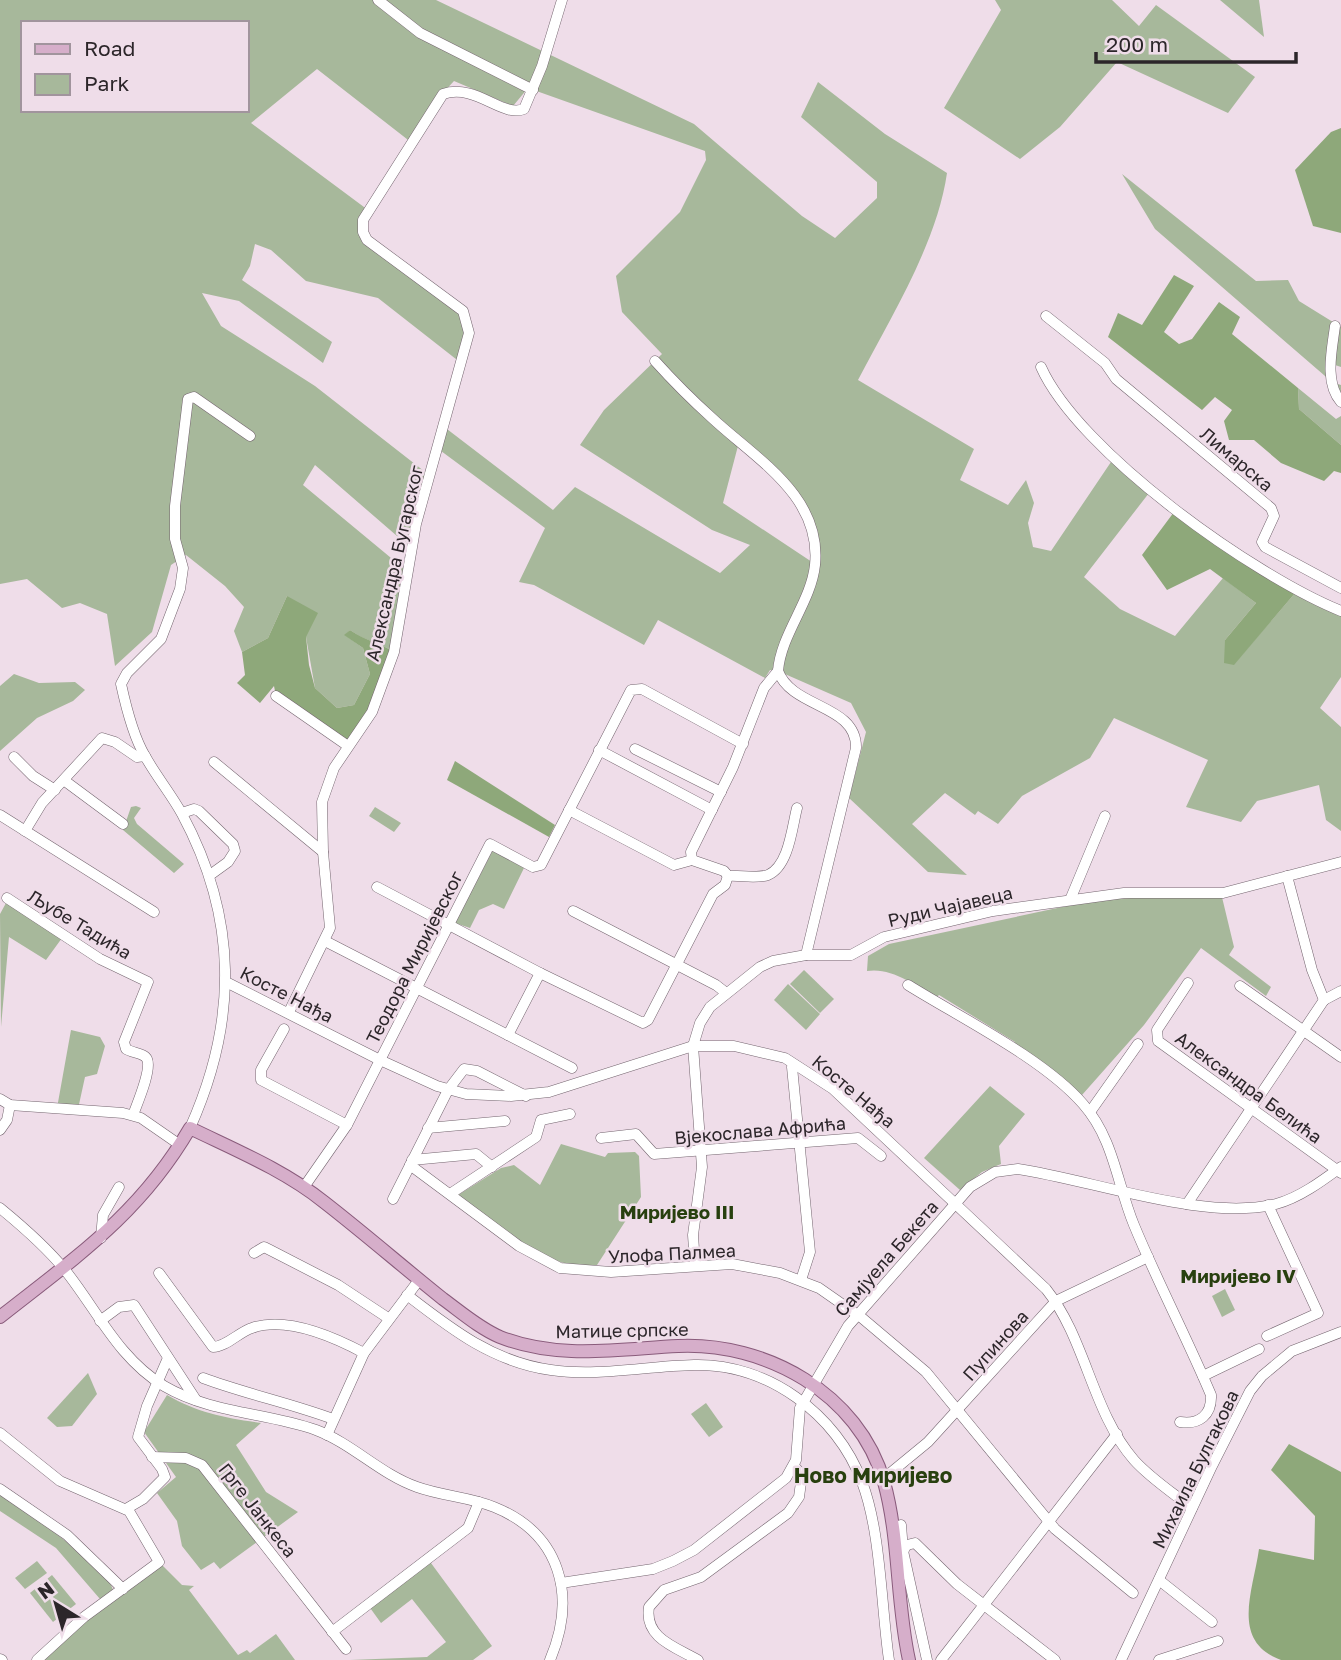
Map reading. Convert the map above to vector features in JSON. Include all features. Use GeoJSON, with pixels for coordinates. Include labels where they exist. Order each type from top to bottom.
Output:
{"type":"FeatureCollection","features":[{"type":"Feature","properties":{"kind":"main road"},"geometry":{"type":"LineString","coordinates":[[0,1317],[101,1238],[145,1194],[190,1128]]}},
{"type":"Feature","properties":{"kind":"main road","name":"Матице српске"},"geometry":{"type":"LineString","coordinates":[[190,1128],[304,1187],[419,1280],[490,1332],[528,1346],[591,1352],[719,1346],[785,1366],[813,1385],[855,1428],[883,1479],[892,1520],[909,1660]]}},
{"type":"Feature","properties":{"kind":"street"},"geometry":{"type":"LineString","coordinates":[[378,0],[428,37],[533,90],[562,0]]}},
{"type":"Feature","properties":{"kind":"street","name":"Александра Бугарског"},"geometry":{"type":"LineString","coordinates":[[289,1012],[325,941],[330,922],[323,852],[322,802],[330,776],[374,705],[398,636],[419,511],[469,333],[463,311],[367,240],[363,232],[363,220],[443,94],[466,91],[516,111],[528,105],[533,90]]}},
{"type":"Feature","properties":{"kind":"street","name":"Лимарска"},"geometry":{"type":"LineString","coordinates":[[1046,316],[1105,363],[1116,379],[1271,508],[1274,516],[1262,542],[1265,547],[1341,588]]}},
{"type":"Feature","properties":{"kind":"street"},"geometry":{"type":"LineString","coordinates":[[1335,326],[1331,372],[1334,390],[1341,402]]}},
{"type":"Feature","properties":{"kind":"street"},"geometry":{"type":"LineString","coordinates":[[655,361],[713,419],[782,479],[801,503],[811,522],[816,547],[813,576],[778,671],[764,688],[743,744],[691,852],[692,860]]}},
{"type":"Feature","properties":{"kind":"street"},"geometry":{"type":"LineString","coordinates":[[1041,367],[1057,397],[1153,491],[1237,555],[1341,611]]}},
{"type":"Feature","properties":{"kind":"street"},"geometry":{"type":"LineString","coordinates":[[190,1128],[215,1059],[226,982],[222,924],[210,875],[182,813],[145,756],[121,684],[127,673],[161,639],[176,605],[183,568],[175,534],[177,484],[188,399],[194,397],[250,436]]}},
{"type":"Feature","properties":{"kind":"street"},"geometry":{"type":"LineString","coordinates":[[778,671],[793,692],[847,722],[855,734],[856,748],[806,955]]}},
{"type":"Feature","properties":{"kind":"street"},"geometry":{"type":"LineString","coordinates":[[728,876],[724,871],[692,860],[674,865],[569,810],[628,694],[637,687],[743,744]]}},
{"type":"Feature","properties":{"kind":"street"},"geometry":{"type":"LineString","coordinates":[[276,696],[348,746]]}},
{"type":"Feature","properties":{"kind":"street"},"geometry":{"type":"LineString","coordinates":[[25,831],[40,806],[102,738],[107,738],[137,757],[145,756]]}},
{"type":"Feature","properties":{"kind":"street"},"geometry":{"type":"LineString","coordinates":[[635,749],[721,792]]}},
{"type":"Feature","properties":{"kind":"street"},"geometry":{"type":"LineString","coordinates":[[599,750],[712,810]]}},
{"type":"Feature","properties":{"kind":"street"},"geometry":{"type":"LineString","coordinates":[[14,757],[33,776],[55,790]]}},
{"type":"Feature","properties":{"kind":"street"},"geometry":{"type":"LineString","coordinates":[[214,762],[323,852]]}},
{"type":"Feature","properties":{"kind":"street"},"geometry":{"type":"LineString","coordinates":[[65,781],[123,824]]}},
{"type":"Feature","properties":{"kind":"street"},"geometry":{"type":"LineString","coordinates":[[728,876],[765,875],[777,868],[786,851],[797,808]]}},
{"type":"Feature","properties":{"kind":"street","name":"Теодора Миријевског"},"geometry":{"type":"LineString","coordinates":[[304,1187],[347,1125],[490,844],[538,867],[569,810]]}},
{"type":"Feature","properties":{"kind":"street"},"geometry":{"type":"LineString","coordinates":[[182,813],[200,811],[233,844],[235,850],[231,859],[210,875]]}},
{"type":"Feature","properties":{"kind":"street"},"geometry":{"type":"LineString","coordinates":[[0,815],[154,912]]}},
{"type":"Feature","properties":{"kind":"street"},"geometry":{"type":"LineString","coordinates":[[1070,900],[1105,816]]}},
{"type":"Feature","properties":{"kind":"street","name":"Руди Чајавеца"},"geometry":{"type":"LineString","coordinates":[[693,1046],[705,1015],[725,992],[770,962],[806,955],[851,955],[884,937],[993,911],[1148,892],[1223,893],[1341,862]]}},
{"type":"Feature","properties":{"kind":"street"},"geometry":{"type":"LineString","coordinates":[[678,965],[713,894],[723,887],[728,876]]}},
{"type":"Feature","properties":{"kind":"street"},"geometry":{"type":"LineString","coordinates":[[1287,876],[1312,970],[1324,1000]]}},
{"type":"Feature","properties":{"kind":"street","name":"Теодора Миријевског"},"geometry":{"type":"LineString","coordinates":[[377,887],[540,973],[643,1023],[648,1020],[678,965]]}},
{"type":"Feature","properties":{"kind":"street","name":"Љубе Тадића"},"geometry":{"type":"LineString","coordinates":[[7,898],[100,959],[148,982],[124,1042],[126,1049],[144,1056],[147,1061],[144,1085],[133,1115]]}},
{"type":"Feature","properties":{"kind":"street"},"geometry":{"type":"LineString","coordinates":[[573,911],[725,992]]}},
{"type":"Feature","properties":{"kind":"street"},"geometry":{"type":"LineString","coordinates":[[325,941],[572,1068]]}},
{"type":"Feature","properties":{"kind":"street"},"geometry":{"type":"LineString","coordinates":[[508,1035],[540,973]]}},
{"type":"Feature","properties":{"kind":"street","name":"Косте Нађа"},"geometry":{"type":"LineString","coordinates":[[226,982],[380,1060],[447,1090],[466,1094],[526,1096],[563,1088],[693,1046],[754,1049],[785,1058],[803,1067],[833,1089],[956,1202],[1056,1301],[1117,1434],[1141,1466],[1192,1508]]}},
{"type":"Feature","properties":{"kind":"street","name":"Александра Белића"},"geometry":{"type":"LineString","coordinates":[[1188,983],[1157,1030],[1158,1041],[1340,1170]]}},
{"type":"Feature","properties":{"kind":"street"},"geometry":{"type":"LineString","coordinates":[[908,985],[1052,1075],[1090,1112],[1110,1150],[1148,1256],[1211,1395],[1209,1409],[1196,1422],[1180,1422]]}},
{"type":"Feature","properties":{"kind":"street"},"geometry":{"type":"LineString","coordinates":[[1240,986],[1341,1057]]}},
{"type":"Feature","properties":{"kind":"street"},"geometry":{"type":"LineString","coordinates":[[1187,1204],[1324,1000],[1341,991]]}},
{"type":"Feature","properties":{"kind":"street"},"geometry":{"type":"LineString","coordinates":[[284,1029],[261,1070],[261,1080],[347,1125]]}},
{"type":"Feature","properties":{"kind":"street"},"geometry":{"type":"LineString","coordinates":[[1090,1112],[1138,1044]]}},
{"type":"Feature","properties":{"kind":"street"},"geometry":{"type":"LineString","coordinates":[[693,1046],[692,1075],[701,1151],[701,1184],[693,1235],[695,1264]]}},
{"type":"Feature","properties":{"kind":"street"},"geometry":{"type":"LineString","coordinates":[[393,1199],[447,1090],[459,1073],[470,1068],[526,1096]]}},
{"type":"Feature","properties":{"kind":"street"},"geometry":{"type":"LineString","coordinates":[[792,1068],[810,1252],[801,1280]]}},
{"type":"Feature","properties":{"kind":"street"},"geometry":{"type":"LineString","coordinates":[[0,1099],[10,1105],[112,1111],[133,1115],[180,1146]]}},
{"type":"Feature","properties":{"kind":"street"},"geometry":{"type":"LineString","coordinates":[[0,1130],[7,1120],[10,1105]]}},
{"type":"Feature","properties":{"kind":"street"},"geometry":{"type":"LineString","coordinates":[[450,1194],[536,1137],[541,1119],[570,1114]]}},
{"type":"Feature","properties":{"kind":"street"},"geometry":{"type":"LineString","coordinates":[[428,1128],[505,1121]]}},
{"type":"Feature","properties":{"kind":"street","name":"Вјекослава Афрића"},"geometry":{"type":"LineString","coordinates":[[601,1138],[636,1135],[654,1154],[858,1138],[881,1156]]}},
{"type":"Feature","properties":{"kind":"street"},"geometry":{"type":"LineString","coordinates":[[411,1162],[476,1154],[492,1167]]}},
{"type":"Feature","properties":{"kind":"street","name":"Улофа Палмеа"},"geometry":{"type":"LineString","coordinates":[[411,1162],[519,1246],[560,1268],[611,1272],[695,1264],[755,1267],[801,1280],[857,1314],[926,1372],[1048,1521],[1086,1558],[1133,1593]]}},
{"type":"Feature","properties":{"kind":"street","name":"Самјуела Бекета"},"geometry":{"type":"LineString","coordinates":[[698,1660],[653,1633],[649,1626],[649,1607],[664,1590],[701,1577],[788,1513],[801,1489],[801,1473],[794,1466],[796,1426],[803,1402],[857,1314],[956,1202],[985,1177],[1014,1168],[1187,1204],[1238,1209],[1268,1205],[1292,1197],[1340,1170]]}},
{"type":"Feature","properties":{"kind":"street"},"geometry":{"type":"LineString","coordinates":[[101,1238],[103,1215],[119,1187]]}},
{"type":"Feature","properties":{"kind":"street"},"geometry":{"type":"LineString","coordinates":[[1267,1336],[1318,1313],[1268,1205]]}},
{"type":"Feature","properties":{"kind":"street"},"geometry":{"type":"LineString","coordinates":[[0,1208],[63,1268],[125,1353],[158,1381],[199,1403],[286,1422],[327,1435],[405,1482],[479,1502],[515,1517],[534,1531],[549,1552],[561,1583],[561,1619],[550,1660]]}},
{"type":"Feature","properties":{"kind":"street"},"geometry":{"type":"LineString","coordinates":[[254,1253],[268,1248],[338,1285],[388,1318]]}},
{"type":"Feature","properties":{"kind":"street","name":"Пупинова"},"geometry":{"type":"LineString","coordinates":[[883,1479],[921,1449],[1056,1301],[1148,1256]]}},
{"type":"Feature","properties":{"kind":"street"},"geometry":{"type":"LineString","coordinates":[[159,1273],[199,1325],[211,1346],[218,1347],[247,1329],[271,1324],[334,1339],[364,1353]]}},
{"type":"Feature","properties":{"kind":"street"},"geometry":{"type":"LineString","coordinates":[[327,1435],[364,1353],[419,1280]]}},
{"type":"Feature","properties":{"kind":"street","name":"Матице српске"},"geometry":{"type":"LineString","coordinates":[[407,1295],[482,1348],[502,1358],[550,1370],[589,1372],[697,1365],[730,1368],[782,1388],[803,1402],[822,1418],[850,1455],[868,1497],[889,1660]]}},
{"type":"Feature","properties":{"kind":"street"},"geometry":{"type":"LineString","coordinates":[[100,1321],[119,1307],[134,1306],[199,1403]]}},
{"type":"Feature","properties":{"kind":"street","name":"Михаила Булгакова"},"geometry":{"type":"LineString","coordinates":[[1121,1660],[1239,1409],[1262,1376],[1292,1352],[1341,1332]]}},
{"type":"Feature","properties":{"kind":"street"},"geometry":{"type":"LineString","coordinates":[[1203,1376],[1259,1349]]}},
{"type":"Feature","properties":{"kind":"street"},"geometry":{"type":"LineString","coordinates":[[126,1509],[163,1480],[162,1469],[138,1437],[168,1358]]}},
{"type":"Feature","properties":{"kind":"street"},"geometry":{"type":"LineString","coordinates":[[203,1378],[333,1419]]}},
{"type":"Feature","properties":{"kind":"street"},"geometry":{"type":"LineString","coordinates":[[0,1433],[60,1481],[126,1509],[135,1517],[159,1562],[83,1617],[37,1660]]}},
{"type":"Feature","properties":{"kind":"street"},"geometry":{"type":"LineString","coordinates":[[941,1660],[1117,1434]]}},
{"type":"Feature","properties":{"kind":"street","name":"Грге Јанкеса"},"geometry":{"type":"LineString","coordinates":[[152,1457],[186,1458],[202,1465],[346,1649]]}},
{"type":"Feature","properties":{"kind":"street"},"geometry":{"type":"LineString","coordinates":[[561,1583],[653,1569],[679,1558],[779,1483],[794,1466]]}},
{"type":"Feature","properties":{"kind":"street"},"geometry":{"type":"LineString","coordinates":[[0,1489],[67,1535],[123,1589]]}},
{"type":"Feature","properties":{"kind":"street"},"geometry":{"type":"LineString","coordinates":[[332,1632],[468,1528],[479,1502]]}},
{"type":"Feature","properties":{"kind":"street"},"geometry":{"type":"LineString","coordinates":[[901,1525],[903,1551],[927,1660]]}},
{"type":"Feature","properties":{"kind":"street"},"geometry":{"type":"LineString","coordinates":[[903,1551],[907,1545],[915,1543],[936,1560],[943,1571],[1055,1660]]}},
{"type":"Feature","properties":{"kind":"street"},"geometry":{"type":"LineString","coordinates":[[1159,1580],[1212,1622]]}},
{"type":"Feature","properties":{"kind":"street"},"geometry":{"type":"LineString","coordinates":[[1159,1660],[1218,1641]]}},
{"type":"Feature","properties":{"kind":"green space"},"geometry":{"type":"Polygon","coordinates":[[[0,0],[436,0],[694,124],[802,216],[835,238],[877,198],[877,182],[801,117],[818,82],[885,134],[947,173],[934,226],[923,253],[858,380],[974,449],[960,480],[1008,505],[1026,480],[1034,503],[1028,523],[1033,547],[1051,551],[1113,459],[1149,493],[1084,577],[1120,609],[1175,636],[1223,578],[1256,603],[1225,640],[1234,664],[1296,592],[1341,616],[1341,677],[1320,708],[1341,727],[1341,831],[1326,820],[1319,785],[1257,801],[1241,822],[1186,807],[1208,760],[1114,718],[1090,758],[1022,796],[998,824],[978,811],[975,815],[945,793],[912,824],[967,875],[928,872],[849,798],[866,732],[851,703],[778,671],[770,670],[765,678],[658,620],[644,645],[534,585],[519,582],[545,528],[437,448],[443,426],[553,510],[575,487],[720,573],[750,545],[712,530],[580,445],[604,410],[662,354],[622,312],[616,276],[680,212],[706,160],[705,151],[528,88],[513,106],[454,81],[440,96],[412,143],[317,69],[251,123],[368,210],[367,240],[467,317],[461,363],[378,298],[306,281],[271,250],[255,244],[250,266],[242,280],[332,342],[323,363],[239,301],[202,293],[221,326],[315,386],[429,475],[412,549],[315,465],[303,485],[408,572],[394,652],[350,630],[345,635],[363,648],[370,674],[354,705],[337,708],[315,688],[306,637],[287,596],[268,638],[242,652],[234,631],[244,607],[225,586],[186,555],[171,565],[152,632],[115,666],[107,614],[80,603],[62,608],[27,579],[0,584],[0,0]],[[739,442],[723,503],[815,564],[801,503],[739,442]]]}},
{"type":"Feature","properties":{"kind":"green space"},"geometry":{"type":"Polygon","coordinates":[[[995,0],[1112,0],[1139,26],[1156,5],[1255,77],[1228,113],[1117,62],[1060,127],[1020,159],[944,108],[1001,10],[995,0]]]}},
{"type":"Feature","properties":{"kind":"green space"},"geometry":{"type":"Polygon","coordinates":[[[1220,0],[1259,0],[1264,37],[1220,0]]]}},
{"type":"Feature","properties":{"kind":"green space"},"geometry":{"type":"Polygon","coordinates":[[[1341,128],[1341,233],[1313,226],[1295,170],[1331,132],[1341,128]]]}},
{"type":"Feature","properties":{"kind":"green space"},"geometry":{"type":"Polygon","coordinates":[[[1122,174],[1256,281],[1288,280],[1299,301],[1341,327],[1341,367],[1332,364],[1332,382],[1155,229],[1122,174]]]}},
{"type":"Feature","properties":{"kind":"green space"},"geometry":{"type":"Polygon","coordinates":[[[1174,275],[1194,286],[1164,332],[1179,344],[1192,339],[1219,302],[1240,317],[1232,334],[1298,388],[1299,409],[1341,445],[1341,473],[1334,471],[1324,481],[1281,463],[1254,440],[1229,440],[1224,421],[1232,410],[1215,397],[1202,410],[1108,337],[1118,313],[1142,325],[1174,275]]]}},
{"type":"Feature","properties":{"kind":"green space"},"geometry":{"type":"Polygon","coordinates":[[[1332,382],[1341,385],[1341,401],[1332,382]]]}},
{"type":"Feature","properties":{"kind":"green space"},"geometry":{"type":"Polygon","coordinates":[[[1298,388],[1336,419],[1341,416],[1341,445],[1299,409],[1298,388]]]}},
{"type":"Feature","properties":{"kind":"green space"},"geometry":{"type":"Polygon","coordinates":[[[1174,512],[1223,550],[1296,592],[1234,665],[1224,663],[1225,640],[1256,603],[1210,569],[1167,590],[1142,555],[1174,512]]]}},
{"type":"Feature","properties":{"kind":"green space"},"geometry":{"type":"Polygon","coordinates":[[[287,596],[318,613],[306,637],[309,665],[315,688],[337,708],[354,705],[370,674],[363,648],[344,635],[350,630],[394,652],[374,705],[348,746],[276,696],[274,686],[260,703],[237,683],[245,675],[242,652],[268,638],[287,596]]]}},
{"type":"Feature","properties":{"kind":"green space"},"geometry":{"type":"Polygon","coordinates":[[[14,674],[39,683],[75,682],[85,690],[73,701],[37,718],[0,751],[0,686],[14,674]]]}},
{"type":"Feature","properties":{"kind":"green space"},"geometry":{"type":"Polygon","coordinates":[[[455,761],[555,825],[549,837],[447,780],[455,761]]]}},
{"type":"Feature","properties":{"kind":"green space"},"geometry":{"type":"Polygon","coordinates":[[[131,807],[141,808],[134,818],[137,824],[184,864],[174,873],[123,830],[131,807]]]}},
{"type":"Feature","properties":{"kind":"green space"},"geometry":{"type":"Polygon","coordinates":[[[375,807],[401,823],[394,832],[369,816],[375,807]]]}},
{"type":"Feature","properties":{"kind":"green space"},"geometry":{"type":"Polygon","coordinates":[[[493,850],[524,868],[504,909],[493,904],[479,910],[470,928],[455,923],[493,850]]]}},
{"type":"Feature","properties":{"kind":"green space"},"geometry":{"type":"Polygon","coordinates":[[[1221,893],[1234,947],[1229,955],[1271,987],[1266,996],[1201,948],[1144,1025],[1082,1095],[1044,1064],[1013,1046],[1015,1042],[939,995],[936,998],[894,974],[867,971],[868,956],[889,944],[1095,900],[1221,893]]]}},
{"type":"Feature","properties":{"kind":"green space"},"geometry":{"type":"Polygon","coordinates":[[[6,903],[62,938],[46,960],[9,937],[1,1027],[0,914],[6,903]]]}},
{"type":"Feature","properties":{"kind":"green space"},"geometry":{"type":"Polygon","coordinates":[[[804,970],[834,999],[820,1013],[790,984],[804,970]]]}},
{"type":"Feature","properties":{"kind":"green space"},"geometry":{"type":"Polygon","coordinates":[[[788,984],[820,1014],[806,1030],[774,1000],[788,984]]]}},
{"type":"Feature","properties":{"kind":"green space"},"geometry":{"type":"Polygon","coordinates":[[[71,1030],[100,1037],[105,1046],[97,1074],[85,1077],[78,1109],[57,1108],[71,1030]]]}},
{"type":"Feature","properties":{"kind":"green space"},"geometry":{"type":"Polygon","coordinates":[[[990,1086],[1025,1114],[999,1146],[1001,1164],[982,1172],[960,1190],[924,1158],[990,1086]]]}},
{"type":"Feature","properties":{"kind":"green space"},"geometry":{"type":"Polygon","coordinates":[[[561,1144],[605,1157],[608,1153],[635,1152],[639,1156],[641,1197],[597,1265],[578,1265],[540,1254],[505,1232],[458,1195],[501,1168],[514,1165],[540,1185],[561,1144]]]}},
{"type":"Feature","properties":{"kind":"green space"},"geometry":{"type":"Polygon","coordinates":[[[1225,1289],[1235,1310],[1222,1317],[1212,1296],[1225,1289]]]}},
{"type":"Feature","properties":{"kind":"green space"},"geometry":{"type":"Polygon","coordinates":[[[88,1373],[97,1394],[72,1426],[57,1427],[47,1418],[88,1373]]]}},
{"type":"Feature","properties":{"kind":"green space"},"geometry":{"type":"Polygon","coordinates":[[[167,1395],[212,1414],[261,1423],[236,1445],[266,1492],[298,1512],[220,1569],[214,1562],[201,1570],[182,1546],[177,1521],[157,1493],[176,1477],[144,1432],[167,1395]]]}},
{"type":"Feature","properties":{"kind":"green space"},"geometry":{"type":"Polygon","coordinates":[[[706,1403],[723,1427],[709,1437],[691,1414],[706,1403]]]}},
{"type":"Feature","properties":{"kind":"green space"},"geometry":{"type":"Polygon","coordinates":[[[1289,1444],[1341,1472],[1341,1660],[1281,1660],[1265,1652],[1255,1641],[1250,1628],[1250,1598],[1259,1549],[1314,1560],[1315,1516],[1271,1470],[1289,1444]]]}},
{"type":"Feature","properties":{"kind":"green space"},"geometry":{"type":"Polygon","coordinates":[[[0,1495],[63,1539],[96,1567],[113,1590],[104,1600],[100,1599],[56,1548],[0,1511],[0,1495]]]}},
{"type":"Feature","properties":{"kind":"green space"},"geometry":{"type":"Polygon","coordinates":[[[428,1559],[492,1646],[473,1660],[350,1660],[427,1657],[446,1642],[412,1599],[381,1623],[368,1605],[428,1559]]]}},
{"type":"Feature","properties":{"kind":"green space"},"geometry":{"type":"Polygon","coordinates":[[[37,1561],[47,1573],[25,1589],[15,1578],[37,1561]]]}},
{"type":"Feature","properties":{"kind":"green space"},"geometry":{"type":"Polygon","coordinates":[[[159,1562],[182,1585],[194,1586],[189,1590],[238,1655],[247,1650],[250,1653],[276,1634],[295,1660],[37,1660],[159,1562]]]}},
{"type":"Feature","properties":{"kind":"green space"},"geometry":{"type":"Polygon","coordinates":[[[52,1575],[76,1604],[53,1622],[30,1593],[52,1575]]]}},
{"type":"Feature","properties":{"kind":"district","name":"Миријево III"},"geometry":{"type":"Point","coordinates":[677,1211]}},
{"type":"Feature","properties":{"kind":"district","name":"Миријево IV"},"geometry":{"type":"Point","coordinates":[1238,1275]}},
{"type":"Feature","properties":{"kind":"district","name":"Ново Миријево"},"geometry":{"type":"Point","coordinates":[873,1475]}}]}
